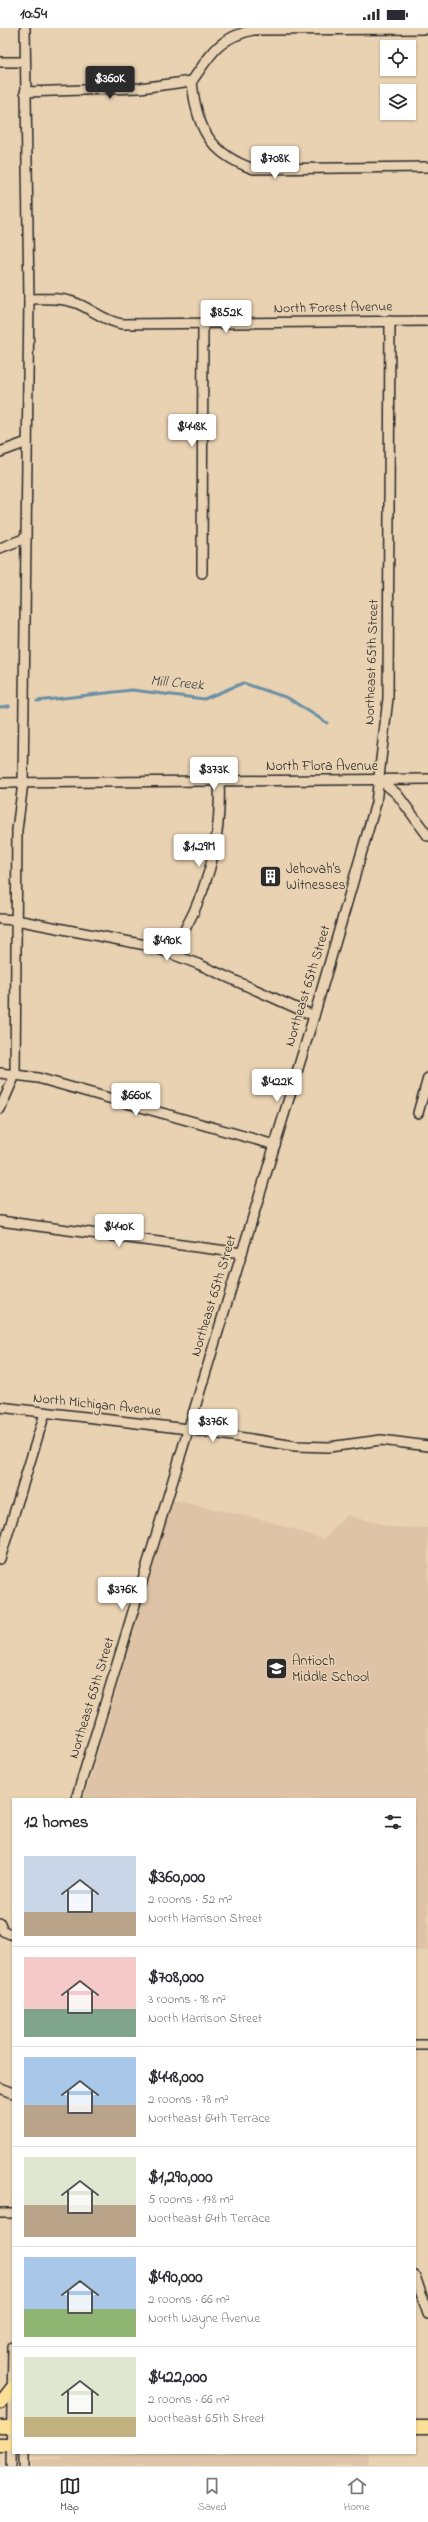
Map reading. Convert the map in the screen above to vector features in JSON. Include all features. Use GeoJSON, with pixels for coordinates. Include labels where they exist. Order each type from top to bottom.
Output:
{"type":"FeatureCollection","features":[{"type":"Feature","properties":{"kind":"main road"},"geometry":{"type":"LineString","coordinates":[[0,2403],[12,2388]]}},
{"type":"Feature","properties":{"kind":"main road"},"geometry":{"type":"LineString","coordinates":[[416,2427],[428,2427]]}},
{"type":"Feature","properties":{"kind":"street"},"geometry":{"type":"LineString","coordinates":[[0,1109],[15,1075],[17,830],[23,783],[29,299],[25,28]]}},
{"type":"Feature","properties":{"kind":"street"},"geometry":{"type":"LineString","coordinates":[[428,29],[253,30],[235,35],[219,45],[206,59],[192,81],[195,108],[205,134],[224,154],[242,165],[254,169],[428,167]]}},
{"type":"Feature","properties":{"kind":"street"},"geometry":{"type":"LineString","coordinates":[[0,62],[25,62]]}},
{"type":"Feature","properties":{"kind":"street"},"geometry":{"type":"LineString","coordinates":[[25,92],[140,88],[192,81]]}},
{"type":"Feature","properties":{"kind":"street","name":"North Forest Avenue"},"geometry":{"type":"LineString","coordinates":[[29,299],[68,301],[84,306],[104,318],[122,324],[428,321]]}},
{"type":"Feature","properties":{"kind":"street","name":"Northeast 65th Street"},"geometry":{"type":"LineString","coordinates":[[76,1798],[314,1016],[376,803],[388,698],[390,321]]}},
{"type":"Feature","properties":{"kind":"street"},"geometry":{"type":"LineString","coordinates":[[202,573],[203,323]]}},
{"type":"Feature","properties":{"kind":"street"},"geometry":{"type":"LineString","coordinates":[[0,452],[27,442]]}},
{"type":"Feature","properties":{"kind":"street"},"geometry":{"type":"LineString","coordinates":[[0,548],[26,538]]}},
{"type":"Feature","properties":{"kind":"street"},"geometry":{"type":"LineString","coordinates":[[379,779],[397,794],[428,836]]}},
{"type":"Feature","properties":{"kind":"street","name":"North Flora Avenue"},"geometry":{"type":"LineString","coordinates":[[0,783],[428,779]]}},
{"type":"Feature","properties":{"kind":"street"},"geometry":{"type":"LineString","coordinates":[[171,953],[192,916],[211,867],[220,815],[219,780]]}},
{"type":"Feature","properties":{"kind":"street"},"geometry":{"type":"LineString","coordinates":[[0,920],[16,920],[129,941],[171,953],[314,1016]]}},
{"type":"Feature","properties":{"kind":"street"},"geometry":{"type":"LineString","coordinates":[[0,1073],[38,1078],[275,1145]]}},
{"type":"Feature","properties":{"kind":"street"},"geometry":{"type":"LineString","coordinates":[[418,1113],[428,1078]]}},
{"type":"Feature","properties":{"kind":"street"},"geometry":{"type":"LineString","coordinates":[[0,1221],[242,1253]]}},
{"type":"Feature","properties":{"kind":"street","name":"North Michigan Avenue"},"geometry":{"type":"LineString","coordinates":[[0,1407],[45,1414],[188,1429],[312,1448],[380,1440],[428,1446]]}},
{"type":"Feature","properties":{"kind":"street"},"geometry":{"type":"LineString","coordinates":[[0,1559],[45,1414]]}},
{"type":"Feature","properties":{"kind":"street"},"geometry":{"type":"LineString","coordinates":[[1,1928],[12,1934]]}},
{"type":"Feature","properties":{"kind":"street"},"geometry":{"type":"LineString","coordinates":[[416,2044],[428,2045]]}},
{"type":"Feature","properties":{"kind":"street"},"geometry":{"type":"LineString","coordinates":[[0,2088],[12,2093]]}},
{"type":"Feature","properties":{"kind":"street"},"geometry":{"type":"LineString","coordinates":[[0,2213],[12,2213]]}},
{"type":"Feature","properties":{"kind":"street"},"geometry":{"type":"LineString","coordinates":[[416,2279],[428,2314]]}},
{"type":"Feature","properties":{"kind":"street"},"geometry":{"type":"LineString","coordinates":[[11,2466],[8,2445],[8,2427],[12,2388]]}},
{"type":"Feature","properties":{"kind":"street"},"geometry":{"type":"LineString","coordinates":[[24,2454],[24,2466]]}},
{"type":"Feature","properties":{"kind":"shaded area","name":"Antioch Middle School"},"geometry":{"type":"Polygon","coordinates":[[[173,1500],[268,1521],[324,1539],[347,1515],[391,1527],[428,1528],[428,1950],[416,1951],[416,1798],[84,1798],[173,1500]]]}},
{"type":"Feature","properties":{"kind":"shaded area"},"geometry":{"type":"Polygon","coordinates":[[[149,2454],[369,2454],[369,2466],[32,2466],[32,2460],[149,2454]]]}},
{"type":"Feature","properties":{"kind":"waterway","name":"Mill Creek"},"geometry":{"type":"LineString","coordinates":[[37,701],[132,690],[204,699],[243,683],[288,698],[327,723]]}},
{"type":"Feature","properties":{"kind":"waterway","name":"Mill Creek"},"geometry":{"type":"LineString","coordinates":[[0,707],[9,706]]}},
{"type":"Feature","properties":{"kind":"place","name":"Jehovah's Witnesses"},"geometry":{"type":"Point","coordinates":[271,877]}},
{"type":"Feature","properties":{"kind":"place","name":"Antioch Middle School"},"geometry":{"type":"Point","coordinates":[276,1669]}}]}
